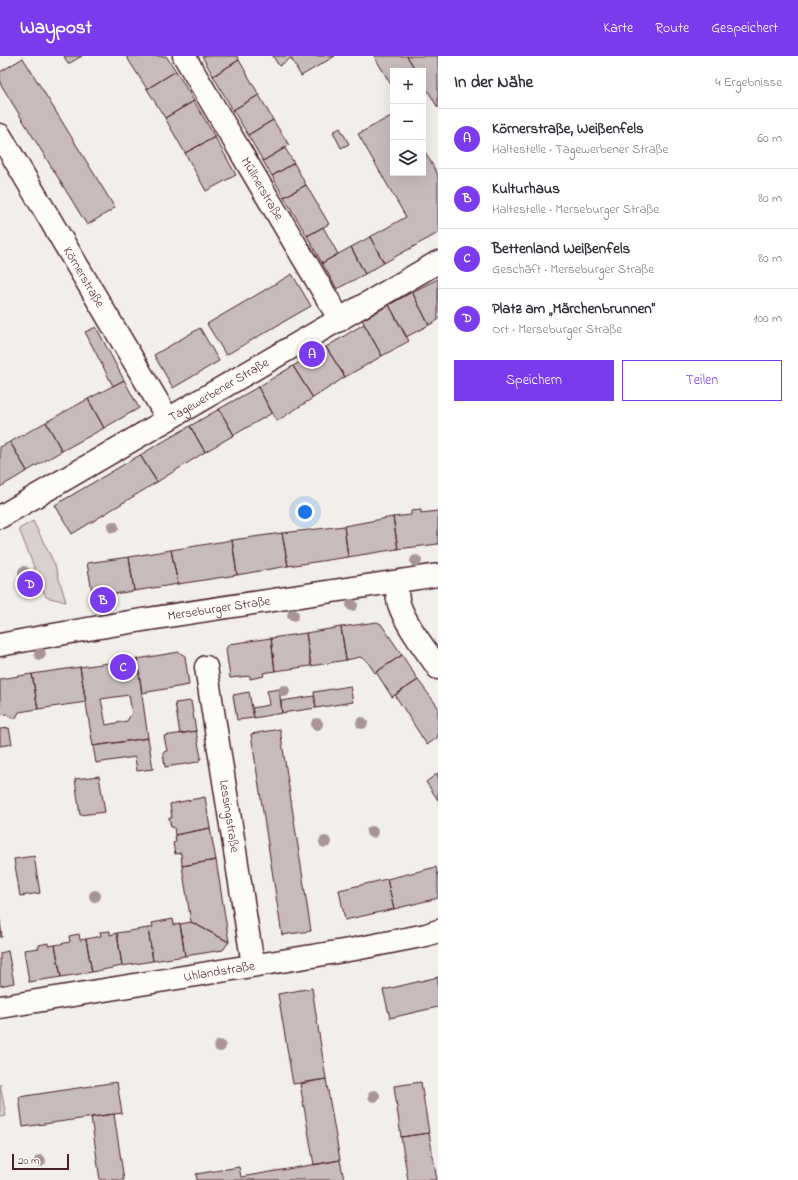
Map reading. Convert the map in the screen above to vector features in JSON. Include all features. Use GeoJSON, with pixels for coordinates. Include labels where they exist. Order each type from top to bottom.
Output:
{"type":"FeatureCollection","features":[{"type":"Feature","properties":{"kind":"street","name":"Müllnerstraße"},"geometry":{"type":"LineString","coordinates":[[184,56],[340,320]]}},
{"type":"Feature","properties":{"kind":"street","name":"Körnerstraße"},"geometry":{"type":"LineString","coordinates":[[0,135],[168,419]]}},
{"type":"Feature","properties":{"kind":"street","name":"Tagewerbener Straße"},"geometry":{"type":"LineString","coordinates":[[0,517],[438,262]]}},
{"type":"Feature","properties":{"kind":"street","name":"Merseburger Straße"},"geometry":{"type":"LineString","coordinates":[[0,645],[47,636],[438,575]]}},
{"type":"Feature","properties":{"kind":"street"},"geometry":{"type":"LineString","coordinates":[[396,582],[399,603],[417,636],[438,668]]}},
{"type":"Feature","properties":{"kind":"street","name":"Lessingstraße"},"geometry":{"type":"LineString","coordinates":[[206,667],[253,966]]}},
{"type":"Feature","properties":{"kind":"street","name":"Uhlandstraße"},"geometry":{"type":"LineString","coordinates":[[0,1007],[355,949],[426,935],[438,931]]}},
{"type":"Feature","properties":{"kind":"shaded area"},"geometry":{"type":"Polygon","coordinates":[[[33,521],[55,565],[66,602],[46,597],[19,529],[33,521]]]}},
{"type":"Feature","properties":{"kind":"shaded area"},"geometry":{"type":"Polygon","coordinates":[[[0,1084],[6,1116],[0,1117],[0,1084]]]}},
{"type":"Feature","properties":{"kind":"building"},"geometry":{"type":"Polygon","coordinates":[[[64,56],[82,56],[68,64],[64,56]]]}},
{"type":"Feature","properties":{"kind":"building"},"geometry":{"type":"Polygon","coordinates":[[[126,56],[166,56],[176,71],[147,89],[126,56]]]}},
{"type":"Feature","properties":{"kind":"building"},"geometry":{"type":"Polygon","coordinates":[[[202,56],[237,56],[239,60],[213,76],[202,56]]]}},
{"type":"Feature","properties":{"kind":"building"},"geometry":{"type":"Polygon","coordinates":[[[273,56],[335,56],[301,76],[291,58],[279,66],[273,56]]]}},
{"type":"Feature","properties":{"kind":"building"},"geometry":{"type":"Polygon","coordinates":[[[374,56],[407,56],[414,68],[390,68],[390,83],[374,56]]]}},
{"type":"Feature","properties":{"kind":"building"},"geometry":{"type":"Polygon","coordinates":[[[407,56],[438,56],[438,108],[426,87],[426,68],[414,68],[407,56]]]}},
{"type":"Feature","properties":{"kind":"building"},"geometry":{"type":"Polygon","coordinates":[[[23,58],[115,208],[87,225],[0,83],[0,72],[23,58]]]}},
{"type":"Feature","properties":{"kind":"building"},"geometry":{"type":"Polygon","coordinates":[[[239,60],[259,95],[233,110],[213,76],[239,60]]]}},
{"type":"Feature","properties":{"kind":"building"},"geometry":{"type":"Polygon","coordinates":[[[176,71],[194,101],[165,118],[147,89],[176,71]]]}},
{"type":"Feature","properties":{"kind":"building"},"geometry":{"type":"Polygon","coordinates":[[[259,95],[273,120],[248,135],[233,110],[259,95]]]}},
{"type":"Feature","properties":{"kind":"building"},"geometry":{"type":"Polygon","coordinates":[[[194,101],[215,137],[185,153],[165,118],[194,101]]]}},
{"type":"Feature","properties":{"kind":"building"},"geometry":{"type":"Polygon","coordinates":[[[390,117],[390,176],[426,176],[426,153],[438,175],[438,233],[384,263],[370,237],[406,217],[358,134],[390,117]]]}},
{"type":"Feature","properties":{"kind":"building"},"geometry":{"type":"Polygon","coordinates":[[[273,120],[289,145],[263,161],[248,135],[273,120]]]}},
{"type":"Feature","properties":{"kind":"building"},"geometry":{"type":"Polygon","coordinates":[[[340,128],[349,144],[341,148],[333,132],[340,128]]]}},
{"type":"Feature","properties":{"kind":"building"},"geometry":{"type":"Polygon","coordinates":[[[215,137],[236,175],[206,191],[185,153],[215,137]]]}},
{"type":"Feature","properties":{"kind":"building"},"geometry":{"type":"Polygon","coordinates":[[[285,148],[294,163],[272,176],[263,161],[285,148]]]}},
{"type":"Feature","properties":{"kind":"building"},"geometry":{"type":"Polygon","coordinates":[[[294,163],[306,185],[284,197],[272,176],[294,163]]]}},
{"type":"Feature","properties":{"kind":"building"},"geometry":{"type":"Polygon","coordinates":[[[306,185],[329,224],[307,236],[284,197],[306,185]]]}},
{"type":"Feature","properties":{"kind":"building"},"geometry":{"type":"Polygon","coordinates":[[[323,227],[338,254],[322,263],[307,236],[323,227]]]}},
{"type":"Feature","properties":{"kind":"building"},"geometry":{"type":"Polygon","coordinates":[[[370,237],[384,263],[365,274],[351,247],[370,237]]]}},
{"type":"Feature","properties":{"kind":"building"},"geometry":{"type":"Polygon","coordinates":[[[351,247],[365,274],[337,289],[322,263],[351,247]]]}},
{"type":"Feature","properties":{"kind":"building"},"geometry":{"type":"Polygon","coordinates":[[[292,274],[311,306],[226,355],[207,324],[292,274]]]}},
{"type":"Feature","properties":{"kind":"building"},"geometry":{"type":"Polygon","coordinates":[[[438,279],[438,320],[429,325],[412,292],[438,279]]]}},
{"type":"Feature","properties":{"kind":"building"},"geometry":{"type":"Polygon","coordinates":[[[412,292],[429,325],[406,337],[389,305],[412,292]]]}},
{"type":"Feature","properties":{"kind":"building"},"geometry":{"type":"Polygon","coordinates":[[[389,305],[409,341],[382,356],[362,320],[389,305]]]}},
{"type":"Feature","properties":{"kind":"building"},"geometry":{"type":"Polygon","coordinates":[[[364,324],[382,356],[345,377],[326,347],[364,324]]]}},
{"type":"Feature","properties":{"kind":"building"},"geometry":{"type":"Polygon","coordinates":[[[96,327],[124,380],[113,386],[85,332],[96,327]]]}},
{"type":"Feature","properties":{"kind":"building"},"geometry":{"type":"Polygon","coordinates":[[[200,328],[219,361],[173,388],[154,355],[200,328]]]}},
{"type":"Feature","properties":{"kind":"building"},"geometry":{"type":"Polygon","coordinates":[[[326,347],[345,377],[313,398],[293,366],[326,347]]]}},
{"type":"Feature","properties":{"kind":"building"},"geometry":{"type":"Polygon","coordinates":[[[293,366],[313,398],[277,421],[258,387],[293,366]]]}},
{"type":"Feature","properties":{"kind":"building"},"geometry":{"type":"Polygon","coordinates":[[[124,380],[139,408],[104,428],[88,399],[124,380]]]}},
{"type":"Feature","properties":{"kind":"building"},"geometry":{"type":"Polygon","coordinates":[[[258,387],[272,413],[234,435],[219,409],[258,387]]]}},
{"type":"Feature","properties":{"kind":"building"},"geometry":{"type":"Polygon","coordinates":[[[88,399],[104,428],[62,451],[46,422],[88,399]]]}},
{"type":"Feature","properties":{"kind":"building"},"geometry":{"type":"Polygon","coordinates":[[[219,409],[234,435],[205,452],[190,426],[219,409]]]}},
{"type":"Feature","properties":{"kind":"building"},"geometry":{"type":"Polygon","coordinates":[[[46,422],[62,451],[27,471],[10,442],[46,422]]]}},
{"type":"Feature","properties":{"kind":"building"},"geometry":{"type":"Polygon","coordinates":[[[190,426],[205,452],[157,482],[140,455],[190,426]]]}},
{"type":"Feature","properties":{"kind":"building"},"geometry":{"type":"Polygon","coordinates":[[[10,442],[27,471],[0,487],[0,447],[10,442]]]}},
{"type":"Feature","properties":{"kind":"building"},"geometry":{"type":"Polygon","coordinates":[[[140,455],[157,482],[72,534],[55,505],[140,455]]]}},
{"type":"Feature","properties":{"kind":"building"},"geometry":{"type":"Polygon","coordinates":[[[421,510],[421,513],[438,511],[438,544],[398,549],[393,517],[411,515],[411,511],[421,510]]]}},
{"type":"Feature","properties":{"kind":"building"},"geometry":{"type":"Polygon","coordinates":[[[393,517],[398,549],[348,557],[344,526],[393,517]]]}},
{"type":"Feature","properties":{"kind":"building"},"geometry":{"type":"Polygon","coordinates":[[[344,526],[348,557],[288,566],[282,533],[344,526]]]}},
{"type":"Feature","properties":{"kind":"building"},"geometry":{"type":"Polygon","coordinates":[[[282,533],[288,566],[237,575],[232,540],[282,533]]]}},
{"type":"Feature","properties":{"kind":"building"},"geometry":{"type":"Polygon","coordinates":[[[232,540],[237,575],[178,584],[171,550],[232,540]]]}},
{"type":"Feature","properties":{"kind":"building"},"geometry":{"type":"Polygon","coordinates":[[[171,550],[178,584],[134,591],[129,557],[171,550]]]}},
{"type":"Feature","properties":{"kind":"building"},"geometry":{"type":"Polygon","coordinates":[[[129,557],[134,591],[93,597],[87,563],[129,557]]]}},
{"type":"Feature","properties":{"kind":"building"},"geometry":{"type":"Polygon","coordinates":[[[377,622],[381,624],[402,655],[375,673],[367,661],[360,657],[346,660],[341,627],[377,622]]]}},
{"type":"Feature","properties":{"kind":"building"},"geometry":{"type":"Polygon","coordinates":[[[341,627],[346,660],[311,666],[306,633],[341,627]]]}},
{"type":"Feature","properties":{"kind":"building"},"geometry":{"type":"Polygon","coordinates":[[[306,633],[311,666],[275,671],[271,638],[306,633]]]}},
{"type":"Feature","properties":{"kind":"building"},"geometry":{"type":"Polygon","coordinates":[[[271,638],[275,671],[263,673],[264,676],[250,679],[250,676],[230,678],[226,649],[229,644],[271,638]]]}},
{"type":"Feature","properties":{"kind":"building"},"geometry":{"type":"Polygon","coordinates":[[[179,652],[185,656],[189,685],[142,693],[137,659],[179,652]]]}},
{"type":"Feature","properties":{"kind":"building"},"geometry":{"type":"Polygon","coordinates":[[[402,655],[418,680],[392,697],[376,672],[402,655]]]}},
{"type":"Feature","properties":{"kind":"building"},"geometry":{"type":"Polygon","coordinates":[[[137,659],[148,738],[93,746],[80,667],[137,659]],[[129,695],[101,699],[106,725],[127,721],[132,713],[129,695]]]}},
{"type":"Feature","properties":{"kind":"building"},"geometry":{"type":"Polygon","coordinates":[[[80,667],[86,702],[38,709],[32,674],[80,667]]]}},
{"type":"Feature","properties":{"kind":"building"},"geometry":{"type":"Polygon","coordinates":[[[32,674],[38,709],[19,712],[16,718],[11,718],[7,714],[0,715],[0,679],[32,674]]]}},
{"type":"Feature","properties":{"kind":"building"},"geometry":{"type":"Polygon","coordinates":[[[418,680],[438,707],[438,737],[427,745],[395,695],[418,680]]]}},
{"type":"Feature","properties":{"kind":"building"},"geometry":{"type":"Polygon","coordinates":[[[350,686],[353,702],[316,708],[314,692],[350,686]]]}},
{"type":"Feature","properties":{"kind":"building"},"geometry":{"type":"Polygon","coordinates":[[[279,689],[282,713],[254,718],[252,708],[269,705],[267,691],[279,689]]]}},
{"type":"Feature","properties":{"kind":"building"},"geometry":{"type":"Polygon","coordinates":[[[249,692],[254,718],[237,720],[233,695],[249,692]]]}},
{"type":"Feature","properties":{"kind":"building"},"geometry":{"type":"Polygon","coordinates":[[[314,696],[316,708],[282,713],[281,701],[314,696]]]}},
{"type":"Feature","properties":{"kind":"building"},"geometry":{"type":"Polygon","coordinates":[[[191,701],[196,731],[180,734],[175,703],[191,701]]]}},
{"type":"Feature","properties":{"kind":"building"},"geometry":{"type":"Polygon","coordinates":[[[9,728],[12,744],[0,746],[0,729],[9,728]]]}},
{"type":"Feature","properties":{"kind":"building"},"geometry":{"type":"Polygon","coordinates":[[[280,729],[311,931],[282,935],[251,734],[280,729]]]}},
{"type":"Feature","properties":{"kind":"building"},"geometry":{"type":"Polygon","coordinates":[[[196,731],[201,758],[198,762],[165,767],[163,752],[167,751],[164,736],[196,731]]]}},
{"type":"Feature","properties":{"kind":"building"},"geometry":{"type":"Polygon","coordinates":[[[148,738],[153,769],[137,771],[135,757],[96,763],[93,746],[148,738]]]}},
{"type":"Feature","properties":{"kind":"building"},"geometry":{"type":"Polygon","coordinates":[[[438,773],[438,800],[426,782],[438,773]]]}},
{"type":"Feature","properties":{"kind":"building"},"geometry":{"type":"Polygon","coordinates":[[[99,776],[105,812],[80,815],[75,779],[99,776]]]}},
{"type":"Feature","properties":{"kind":"building"},"geometry":{"type":"Polygon","coordinates":[[[205,797],[210,828],[175,835],[174,827],[171,827],[169,818],[172,818],[170,804],[205,797]]]}},
{"type":"Feature","properties":{"kind":"building"},"geometry":{"type":"Polygon","coordinates":[[[210,828],[216,860],[182,866],[181,853],[175,854],[173,843],[176,842],[175,835],[210,828]]]}},
{"type":"Feature","properties":{"kind":"building"},"geometry":{"type":"Polygon","coordinates":[[[34,856],[40,893],[20,896],[14,859],[34,856]]]}},
{"type":"Feature","properties":{"kind":"building"},"geometry":{"type":"Polygon","coordinates":[[[216,860],[229,942],[191,922],[182,866],[216,860]]]}},
{"type":"Feature","properties":{"kind":"building"},"geometry":{"type":"Polygon","coordinates":[[[436,867],[438,876],[438,898],[394,909],[387,879],[436,867]]]}},
{"type":"Feature","properties":{"kind":"building"},"geometry":{"type":"Polygon","coordinates":[[[387,879],[394,909],[345,920],[339,890],[387,879]]]}},
{"type":"Feature","properties":{"kind":"building"},"geometry":{"type":"Polygon","coordinates":[[[173,919],[174,925],[180,924],[185,956],[153,961],[148,928],[153,927],[152,923],[173,919]]]}},
{"type":"Feature","properties":{"kind":"building"},"geometry":{"type":"Polygon","coordinates":[[[0,920],[2,937],[0,937],[0,920]]]}},
{"type":"Feature","properties":{"kind":"building"},"geometry":{"type":"Polygon","coordinates":[[[191,922],[229,942],[223,950],[185,956],[180,924],[191,922]]]}},
{"type":"Feature","properties":{"kind":"building"},"geometry":{"type":"Polygon","coordinates":[[[148,928],[153,961],[122,966],[117,933],[148,928]]]}},
{"type":"Feature","properties":{"kind":"building"},"geometry":{"type":"Polygon","coordinates":[[[110,931],[110,935],[117,933],[122,966],[92,972],[86,939],[101,936],[100,932],[110,931]]]}},
{"type":"Feature","properties":{"kind":"building"},"geometry":{"type":"Polygon","coordinates":[[[79,934],[80,940],[86,939],[92,972],[61,977],[55,945],[70,942],[69,936],[79,934]]]}},
{"type":"Feature","properties":{"kind":"building"},"geometry":{"type":"Polygon","coordinates":[[[48,943],[48,946],[55,945],[61,977],[29,982],[24,950],[39,948],[39,945],[48,943]]]}},
{"type":"Feature","properties":{"kind":"building"},"geometry":{"type":"Polygon","coordinates":[[[8,951],[14,983],[0,986],[0,953],[8,951]]]}},
{"type":"Feature","properties":{"kind":"building"},"geometry":{"type":"Polygon","coordinates":[[[438,977],[438,1007],[390,1018],[383,990],[438,977]]]}},
{"type":"Feature","properties":{"kind":"building"},"geometry":{"type":"Polygon","coordinates":[[[312,988],[326,1079],[293,1084],[278,994],[312,988]]]}},
{"type":"Feature","properties":{"kind":"building"},"geometry":{"type":"Polygon","coordinates":[[[326,1079],[340,1160],[314,1165],[300,1084],[326,1079]]]}},
{"type":"Feature","properties":{"kind":"building"},"geometry":{"type":"Polygon","coordinates":[[[117,1082],[122,1113],[23,1127],[19,1097],[117,1082]]]}},
{"type":"Feature","properties":{"kind":"building"},"geometry":{"type":"Polygon","coordinates":[[[421,1082],[429,1133],[401,1137],[394,1086],[421,1082]]]}},
{"type":"Feature","properties":{"kind":"building"},"geometry":{"type":"Polygon","coordinates":[[[114,1114],[124,1180],[100,1180],[91,1117],[114,1114]]]}},
{"type":"Feature","properties":{"kind":"building"},"geometry":{"type":"Polygon","coordinates":[[[429,1133],[437,1180],[408,1180],[401,1137],[429,1133]]]}},
{"type":"Feature","properties":{"kind":"building"},"geometry":{"type":"Polygon","coordinates":[[[340,1160],[344,1180],[197,1180],[196,1174],[239,1167],[241,1177],[340,1160]]]}},
{"type":"Feature","properties":{"kind":"place","name":"Körnerstraße, Weißenfels"},"geometry":{"type":"Point","coordinates":[312,354]}},
{"type":"Feature","properties":{"kind":"place","name":"Platz am „Märchenbrunnen“"},"geometry":{"type":"Point","coordinates":[30,584]}},
{"type":"Feature","properties":{"kind":"place","name":"Kulturhaus"},"geometry":{"type":"Point","coordinates":[103,600]}},
{"type":"Feature","properties":{"kind":"place","name":"Bettenland Weißenfels"},"geometry":{"type":"Point","coordinates":[123,667]}}]}
